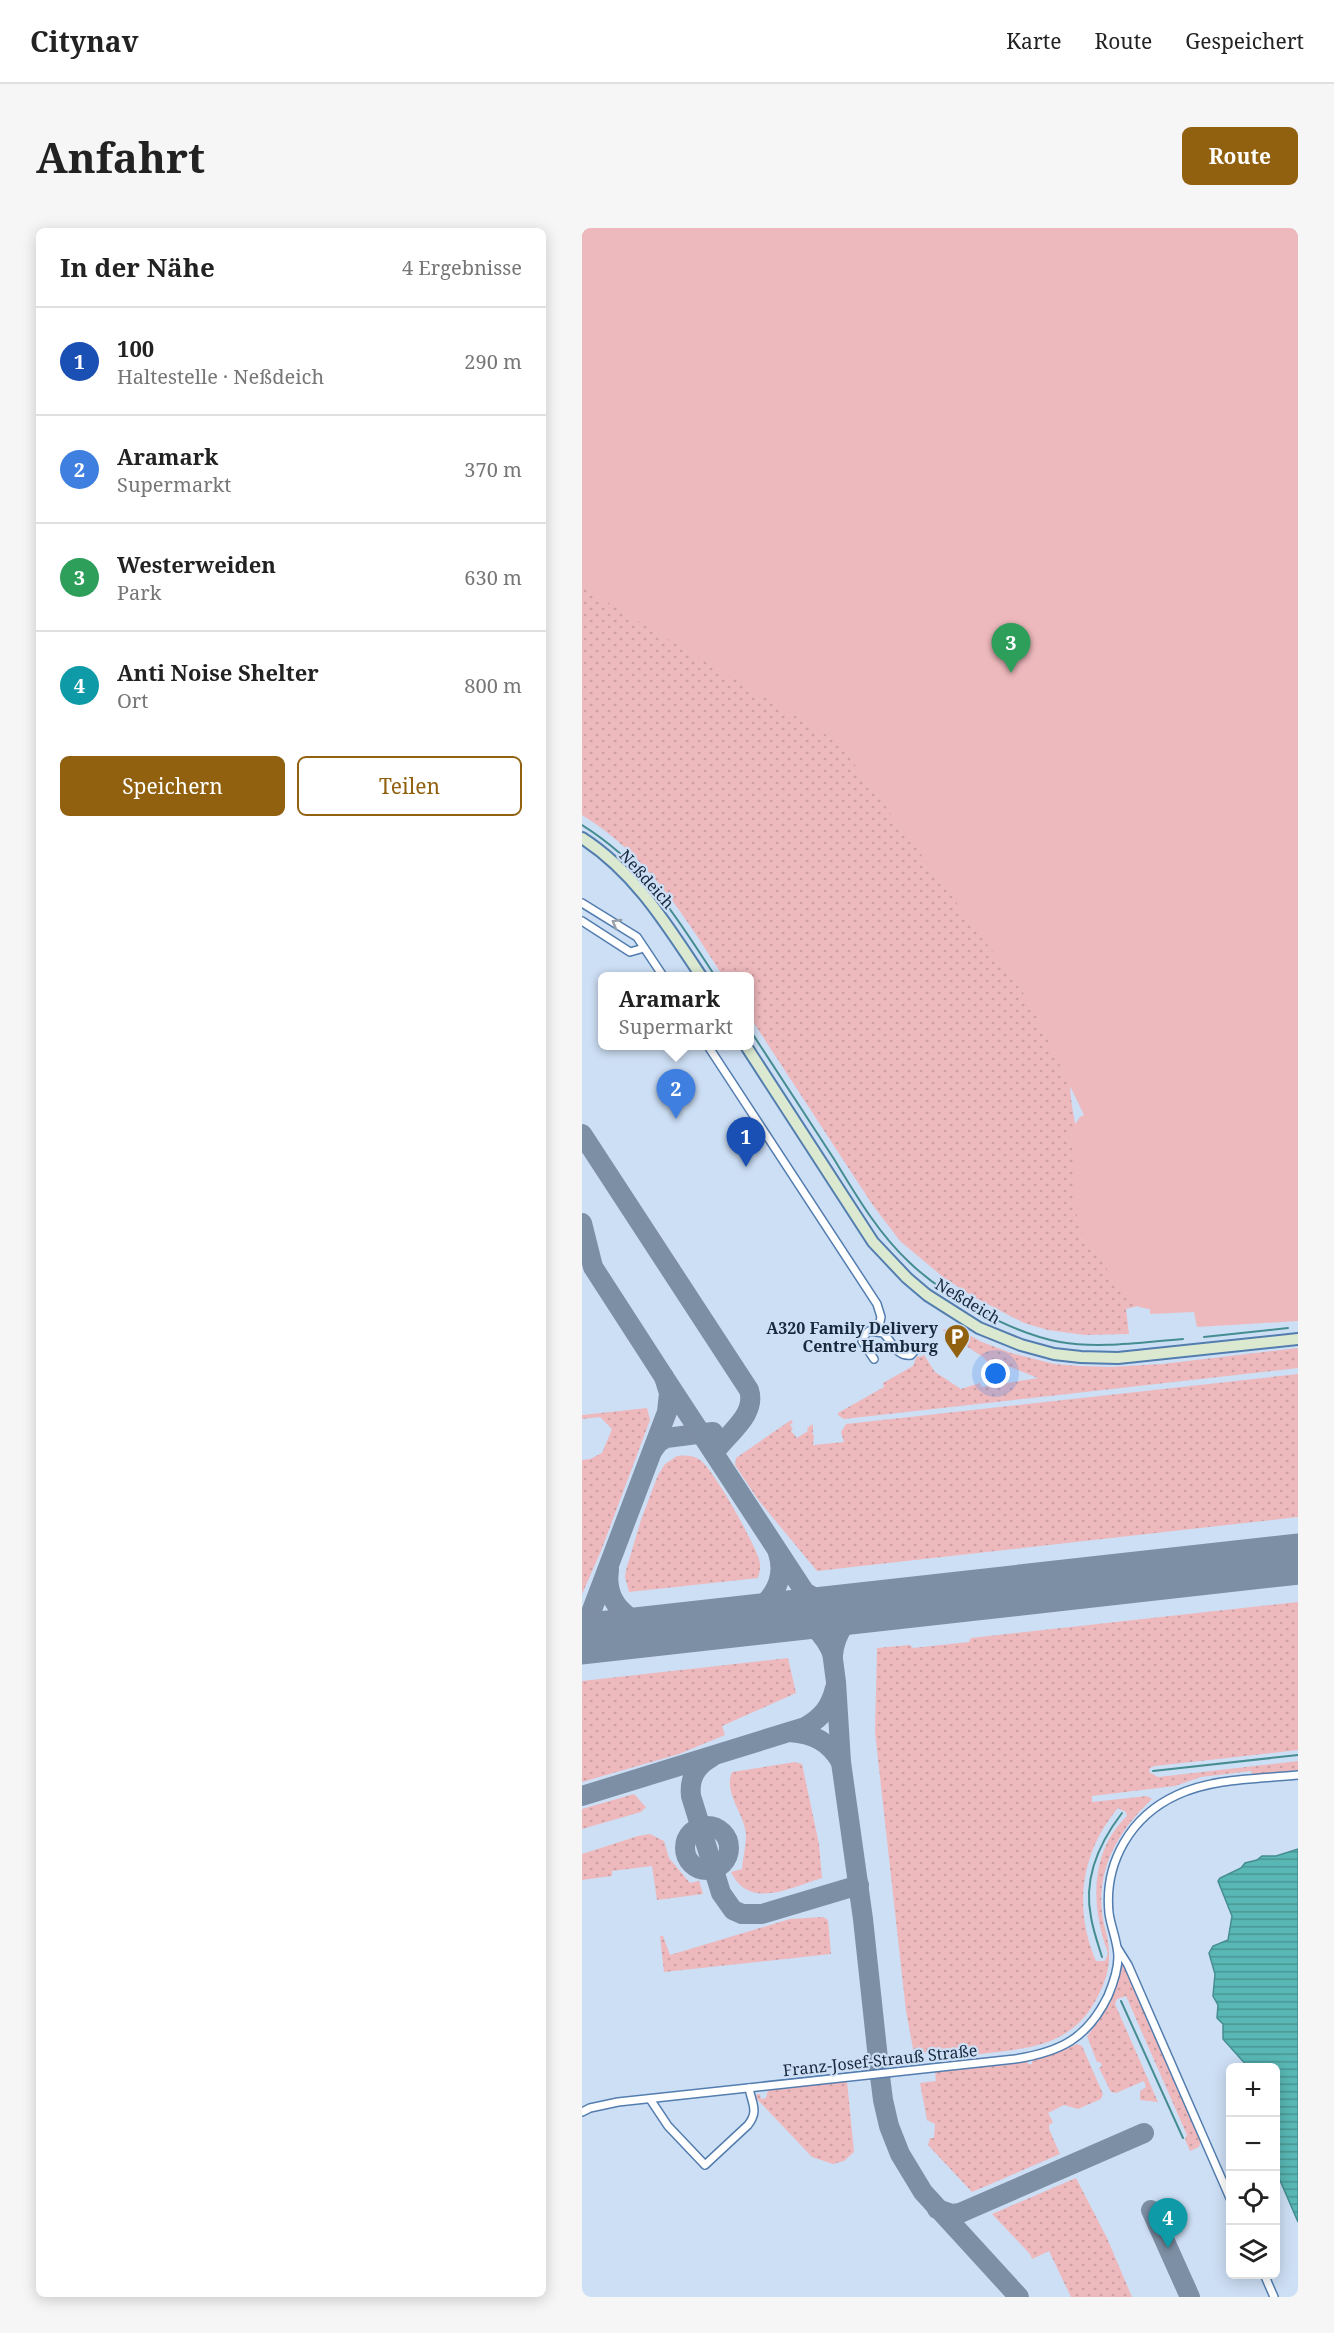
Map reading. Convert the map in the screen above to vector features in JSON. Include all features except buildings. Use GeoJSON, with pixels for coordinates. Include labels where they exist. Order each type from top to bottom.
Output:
{"type":"FeatureCollection","features":[{"type":"Feature","properties":{"kind":"street","name":"Neßdeich"},"geometry":{"type":"LineString","coordinates":[[582,838],[624,872],[654,904],[698,972]]}},
{"type":"Feature","properties":{"kind":"street"},"geometry":{"type":"LineString","coordinates":[[582,903],[637,937],[660,972]]}},
{"type":"Feature","properties":{"kind":"street"},"geometry":{"type":"LineString","coordinates":[[582,921],[630,952],[644,948]]}},
{"type":"Feature","properties":{"kind":"street"},"geometry":{"type":"LineString","coordinates":[[711,1050],[877,1304],[882,1317],[878,1331]]}},
{"type":"Feature","properties":{"kind":"street","name":"Neßdeich"},"geometry":{"type":"LineString","coordinates":[[749,1050],[879,1248],[907,1278],[927,1295],[980,1328],[1021,1346],[1054,1354],[1081,1357],[1118,1358],[1298,1339]]}},
{"type":"Feature","properties":{"kind":"street"},"geometry":{"type":"LineString","coordinates":[[874,1359],[862,1341],[866,1333],[878,1331],[886,1335],[896,1351],[903,1356],[911,1355],[918,1347]]}},
{"type":"Feature","properties":{"kind":"street"},"geometry":{"type":"LineString","coordinates":[[1226,2189],[1128,1965],[1117,1948],[1109,1908],[1112,1874],[1124,1842],[1144,1816],[1158,1805],[1187,1791],[1218,1784],[1298,1775]]}},
{"type":"Feature","properties":{"kind":"street","name":"Franz-Josef-Strauß Straße"},"geometry":{"type":"LineString","coordinates":[[582,2112],[606,2104],[1037,2055],[1060,2047],[1083,2033],[1099,2013],[1114,1980],[1118,1964],[1117,1948]]}},
{"type":"Feature","properties":{"kind":"street"},"geometry":{"type":"LineString","coordinates":[[650,2099],[668,2126],[705,2165],[754,2117],[756,2109],[749,2088]]}},
{"type":"Feature","properties":{"kind":"street"},"geometry":{"type":"LineString","coordinates":[[1266,2279],[1274,2297]]}},
{"type":"Feature","properties":{"kind":"shaded area"},"geometry":{"type":"Polygon","coordinates":[[[582,228],[1298,228],[1070,1088],[1080,1144],[1088,1172],[1142,1305],[1126,1309],[1129,1334],[1085,1335],[1048,1330],[1024,1323],[972,1296],[943,1277],[900,1241],[872,1204],[754,1023],[754,972],[720,972],[678,908],[645,867],[626,848],[582,815],[582,228]]]}},
{"type":"Feature","properties":{"kind":"shaded area"},"geometry":{"type":"Polygon","coordinates":[[[582,228],[1298,228],[1298,1321],[1197,1327],[1194,1312],[1150,1314],[1150,1309],[1135,1305],[1124,1296],[1087,1243],[1078,1221],[1069,1133],[1084,1115],[1029,1001],[838,742],[610,604],[582,581],[582,228]]]}},
{"type":"Feature","properties":{"kind":"shaded area"},"geometry":{"type":"Polygon","coordinates":[[[954,1327],[982,1342],[1011,1353],[1054,1364],[1111,1367],[1162,1364],[1298,1348],[1298,1368],[844,1419],[838,1415],[884,1387],[883,1383],[913,1366],[917,1356],[924,1355],[935,1372],[961,1389],[980,1383],[981,1387],[1038,1378],[1000,1363],[997,1381],[984,1383],[989,1380],[989,1365],[983,1357],[942,1330],[954,1327]]]}},
{"type":"Feature","properties":{"kind":"shaded area"},"geometry":{"type":"Polygon","coordinates":[[[1298,1374],[1298,1517],[817,1571],[759,1501],[735,1465],[736,1458],[791,1420],[793,1422],[790,1425],[793,1429],[791,1431],[797,1438],[808,1431],[807,1428],[813,1424],[813,1433],[811,1433],[814,1435],[813,1445],[844,1442],[841,1432],[846,1424],[1298,1374]]]}},
{"type":"Feature","properties":{"kind":"shaded area"},"geometry":{"type":"Polygon","coordinates":[[[647,1408],[650,1420],[601,1551],[582,1594],[582,1460],[602,1453],[612,1429],[600,1417],[582,1419],[582,1415],[647,1408]]]}},
{"type":"Feature","properties":{"kind":"shaded area"},"geometry":{"type":"Polygon","coordinates":[[[677,1456],[697,1458],[714,1477],[741,1522],[759,1559],[758,1578],[629,1592],[625,1577],[626,1570],[641,1520],[658,1475],[665,1464],[677,1456]]]}},
{"type":"Feature","properties":{"kind":"shaded area"},"geometry":{"type":"Polygon","coordinates":[[[1298,1602],[1298,1750],[1155,1766],[1150,1768],[1149,1772],[1158,1777],[1298,1761],[1298,1770],[1253,1775],[1251,1771],[1201,1777],[1175,1786],[1092,1796],[1092,1802],[1147,1796],[1152,1799],[1121,1836],[1107,1864],[1101,1895],[1108,1942],[1109,1964],[1103,1986],[1088,2013],[1063,2035],[1049,2042],[1017,2049],[931,2061],[930,2052],[914,2054],[906,2011],[875,1732],[877,1648],[910,1645],[913,1648],[969,1642],[971,1638],[1298,1602]],[[1118,1808],[1105,1825],[1089,1862],[1085,1881],[1083,1901],[1085,1921],[1096,1961],[1105,1961],[1108,1953],[1098,1918],[1097,1881],[1100,1863],[1115,1830],[1127,1816],[1126,1812],[1118,1808]]]}},
{"type":"Feature","properties":{"kind":"shaded area"},"geometry":{"type":"Polygon","coordinates":[[[788,1658],[796,1693],[722,1726],[725,1735],[679,1754],[582,1782],[582,1681],[788,1658]]]}},
{"type":"Feature","properties":{"kind":"shaded area"},"geometry":{"type":"Polygon","coordinates":[[[795,1762],[802,1764],[819,1844],[822,1878],[772,1893],[749,1891],[739,1884],[731,1872],[742,1869],[746,1843],[745,1827],[730,1788],[732,1772],[795,1762]]]}},
{"type":"Feature","properties":{"kind":"shaded area"},"geometry":{"type":"Polygon","coordinates":[[[634,1794],[646,1807],[641,1812],[582,1829],[582,1809],[634,1794]]]}},
{"type":"Feature","properties":{"kind":"shaded area"},"geometry":{"type":"Polygon","coordinates":[[[650,1834],[664,1841],[669,1858],[690,1883],[699,1881],[703,1894],[657,1900],[652,1866],[612,1871],[612,1876],[582,1880],[582,1854],[650,1834]]]}},
{"type":"Feature","properties":{"kind":"shaded area"},"geometry":{"type":"Polygon","coordinates":[[[1298,1849],[1298,2222],[1280,2180],[1280,2063],[1244,2063],[1223,2039],[1223,2024],[1217,2018],[1218,2005],[1213,1996],[1215,1974],[1209,1953],[1213,1946],[1228,1940],[1232,1916],[1218,1881],[1220,1878],[1262,1856],[1276,1856],[1298,1849]]]}},
{"type":"Feature","properties":{"kind":"shaded area"},"geometry":{"type":"Polygon","coordinates":[[[823,1917],[828,1920],[831,1954],[664,1972],[660,1936],[663,1936],[670,1955],[790,1919],[823,1917]]]}},
{"type":"Feature","properties":{"kind":"shaded area"},"geometry":{"type":"Polygon","coordinates":[[[1123,1961],[1201,2140],[1199,2147],[1190,2151],[1185,2139],[1187,2135],[1126,1996],[1117,1999],[1115,2004],[1158,2102],[1140,2100],[1140,2091],[1146,2087],[1144,2081],[1116,2093],[1111,2092],[1099,2068],[1102,2066],[1100,2062],[1097,2062],[1087,2036],[1110,2001],[1123,1961]]]}},
{"type":"Feature","properties":{"kind":"shaded area"},"geometry":{"type":"Polygon","coordinates":[[[1077,2044],[1082,2046],[1103,2094],[1101,2099],[1078,2109],[1064,2105],[1048,2113],[1053,2122],[1049,2125],[1049,2129],[1060,2154],[972,2192],[928,2145],[930,2138],[934,2138],[935,2124],[927,2120],[920,2083],[936,2081],[935,2071],[1028,2061],[1028,2064],[1032,2064],[1032,2060],[1077,2044]]]}},
{"type":"Feature","properties":{"kind":"shaded area"},"geometry":{"type":"Polygon","coordinates":[[[847,2081],[854,2152],[844,2161],[833,2164],[812,2157],[755,2097],[760,2094],[761,2099],[766,2098],[768,2090],[847,2081]]]}},
{"type":"Feature","properties":{"kind":"shaded area"},"geometry":{"type":"Polygon","coordinates":[[[1076,2178],[1107,2238],[1132,2297],[1071,2297],[1049,2251],[1032,2259],[1030,2254],[992,2214],[1076,2178]]]}},
{"type":"Feature","properties":{"kind":"waterway"},"geometry":{"type":"LineString","coordinates":[[582,825],[604,840],[642,874],[672,912],[712,972]]}},
{"type":"Feature","properties":{"kind":"waterway"},"geometry":{"type":"LineString","coordinates":[[754,1036],[877,1226],[909,1262],[941,1288],[1000,1322],[1060,1342],[1106,1345],[1183,1339]]}},
{"type":"Feature","properties":{"kind":"waterway"},"geometry":{"type":"LineString","coordinates":[[1204,1337],[1288,1328]]}},
{"type":"Feature","properties":{"kind":"waterway"},"geometry":{"type":"LineString","coordinates":[[1153,1771],[1298,1755]]}},
{"type":"Feature","properties":{"kind":"waterway"},"geometry":{"type":"LineString","coordinates":[[1102,1957],[1092,1922],[1089,1889],[1100,1849],[1122,1813]]}},
{"type":"Feature","properties":{"kind":"waterway"},"geometry":{"type":"LineString","coordinates":[[1121,2001],[1183,2138]]}},
{"type":"Feature","properties":{"kind":"taxiway"},"geometry":{"type":"LineString","coordinates":[[582,1134],[749,1390],[749,1408],[745,1416],[714,1453]]}},
{"type":"Feature","properties":{"kind":"taxiway"},"geometry":{"type":"LineString","coordinates":[[582,1223],[593,1267],[664,1377]]}},
{"type":"Feature","properties":{"kind":"taxiway"},"geometry":{"type":"LineString","coordinates":[[582,1630],[587,1623],[667,1412],[669,1393],[664,1377],[829,1629],[836,1682],[841,1762],[863,1919],[883,2100],[889,2126],[900,2154],[923,2192],[1019,2297]]}},
{"type":"Feature","properties":{"kind":"taxiway"},"geometry":{"type":"LineString","coordinates":[[653,1450],[659,1442],[666,1438],[713,1432]]}},
{"type":"Feature","properties":{"kind":"taxiway"},"geometry":{"type":"LineString","coordinates":[[744,1621],[768,1601],[778,1584],[780,1574],[778,1553]]}},
{"type":"Feature","properties":{"kind":"taxiway"},"geometry":{"type":"LineString","coordinates":[[609,1570],[610,1592],[619,1608],[634,1621],[653,1631]]}},
{"type":"Feature","properties":{"kind":"taxiway"},"geometry":{"type":"LineString","coordinates":[[808,1594],[829,1606],[844,1610]]}},
{"type":"Feature","properties":{"kind":"taxiway"},"geometry":{"type":"LineString","coordinates":[[786,1616],[802,1620],[815,1628],[833,1655],[834,1647],[844,1625],[856,1614],[871,1607]]}},
{"type":"Feature","properties":{"kind":"taxiway"},"geometry":{"type":"LineString","coordinates":[[582,1796],[805,1727],[825,1711],[835,1688]]}},
{"type":"Feature","properties":{"kind":"taxiway"},"geometry":{"type":"LineString","coordinates":[[790,1732],[820,1740],[841,1762]]}},
{"type":"Feature","properties":{"kind":"taxiway"},"geometry":{"type":"LineString","coordinates":[[712,1757],[695,1773],[691,1784],[691,1796],[721,1893],[733,1910],[742,1914],[762,1914],[859,1885]]}},
{"type":"Feature","properties":{"kind":"taxiway"},"geometry":{"type":"LineString","coordinates":[[707,1826],[716,1827],[723,1832],[728,1839],[729,1848],[728,1857],[723,1864],[716,1869],[707,1870],[698,1869],[691,1864],[686,1857],[685,1848],[686,1839],[691,1832],[698,1827],[707,1826]]}},
{"type":"Feature","properties":{"kind":"taxiway"},"geometry":{"type":"LineString","coordinates":[[937,2209],[952,2214],[960,2213],[1144,2133]]}},
{"type":"Feature","properties":{"kind":"taxiway"},"geometry":{"type":"LineString","coordinates":[[1151,2210],[1190,2297]]}},
{"type":"Feature","properties":{"kind":"runway"},"geometry":{"type":"LineString","coordinates":[[582,1639],[1298,1559]]}},
{"type":"Feature","properties":{"kind":"place","name":"Westerweiden"},"geometry":{"type":"Point","coordinates":[1011,673]}},
{"type":"Feature","properties":{"kind":"place","name":"Aramark"},"geometry":{"type":"Point","coordinates":[676,1119]}},
{"type":"Feature","properties":{"kind":"place","name":"100"},"geometry":{"type":"Point","coordinates":[746,1167]}},
{"type":"Feature","properties":{"kind":"place","name":"A320 Family Delivery Centre Hamburg"},"geometry":{"type":"Point","coordinates":[957,1360]}},
{"type":"Feature","properties":{"kind":"place","name":"Anti Noise Shelter"},"geometry":{"type":"Point","coordinates":[1168,2248]}}]}
